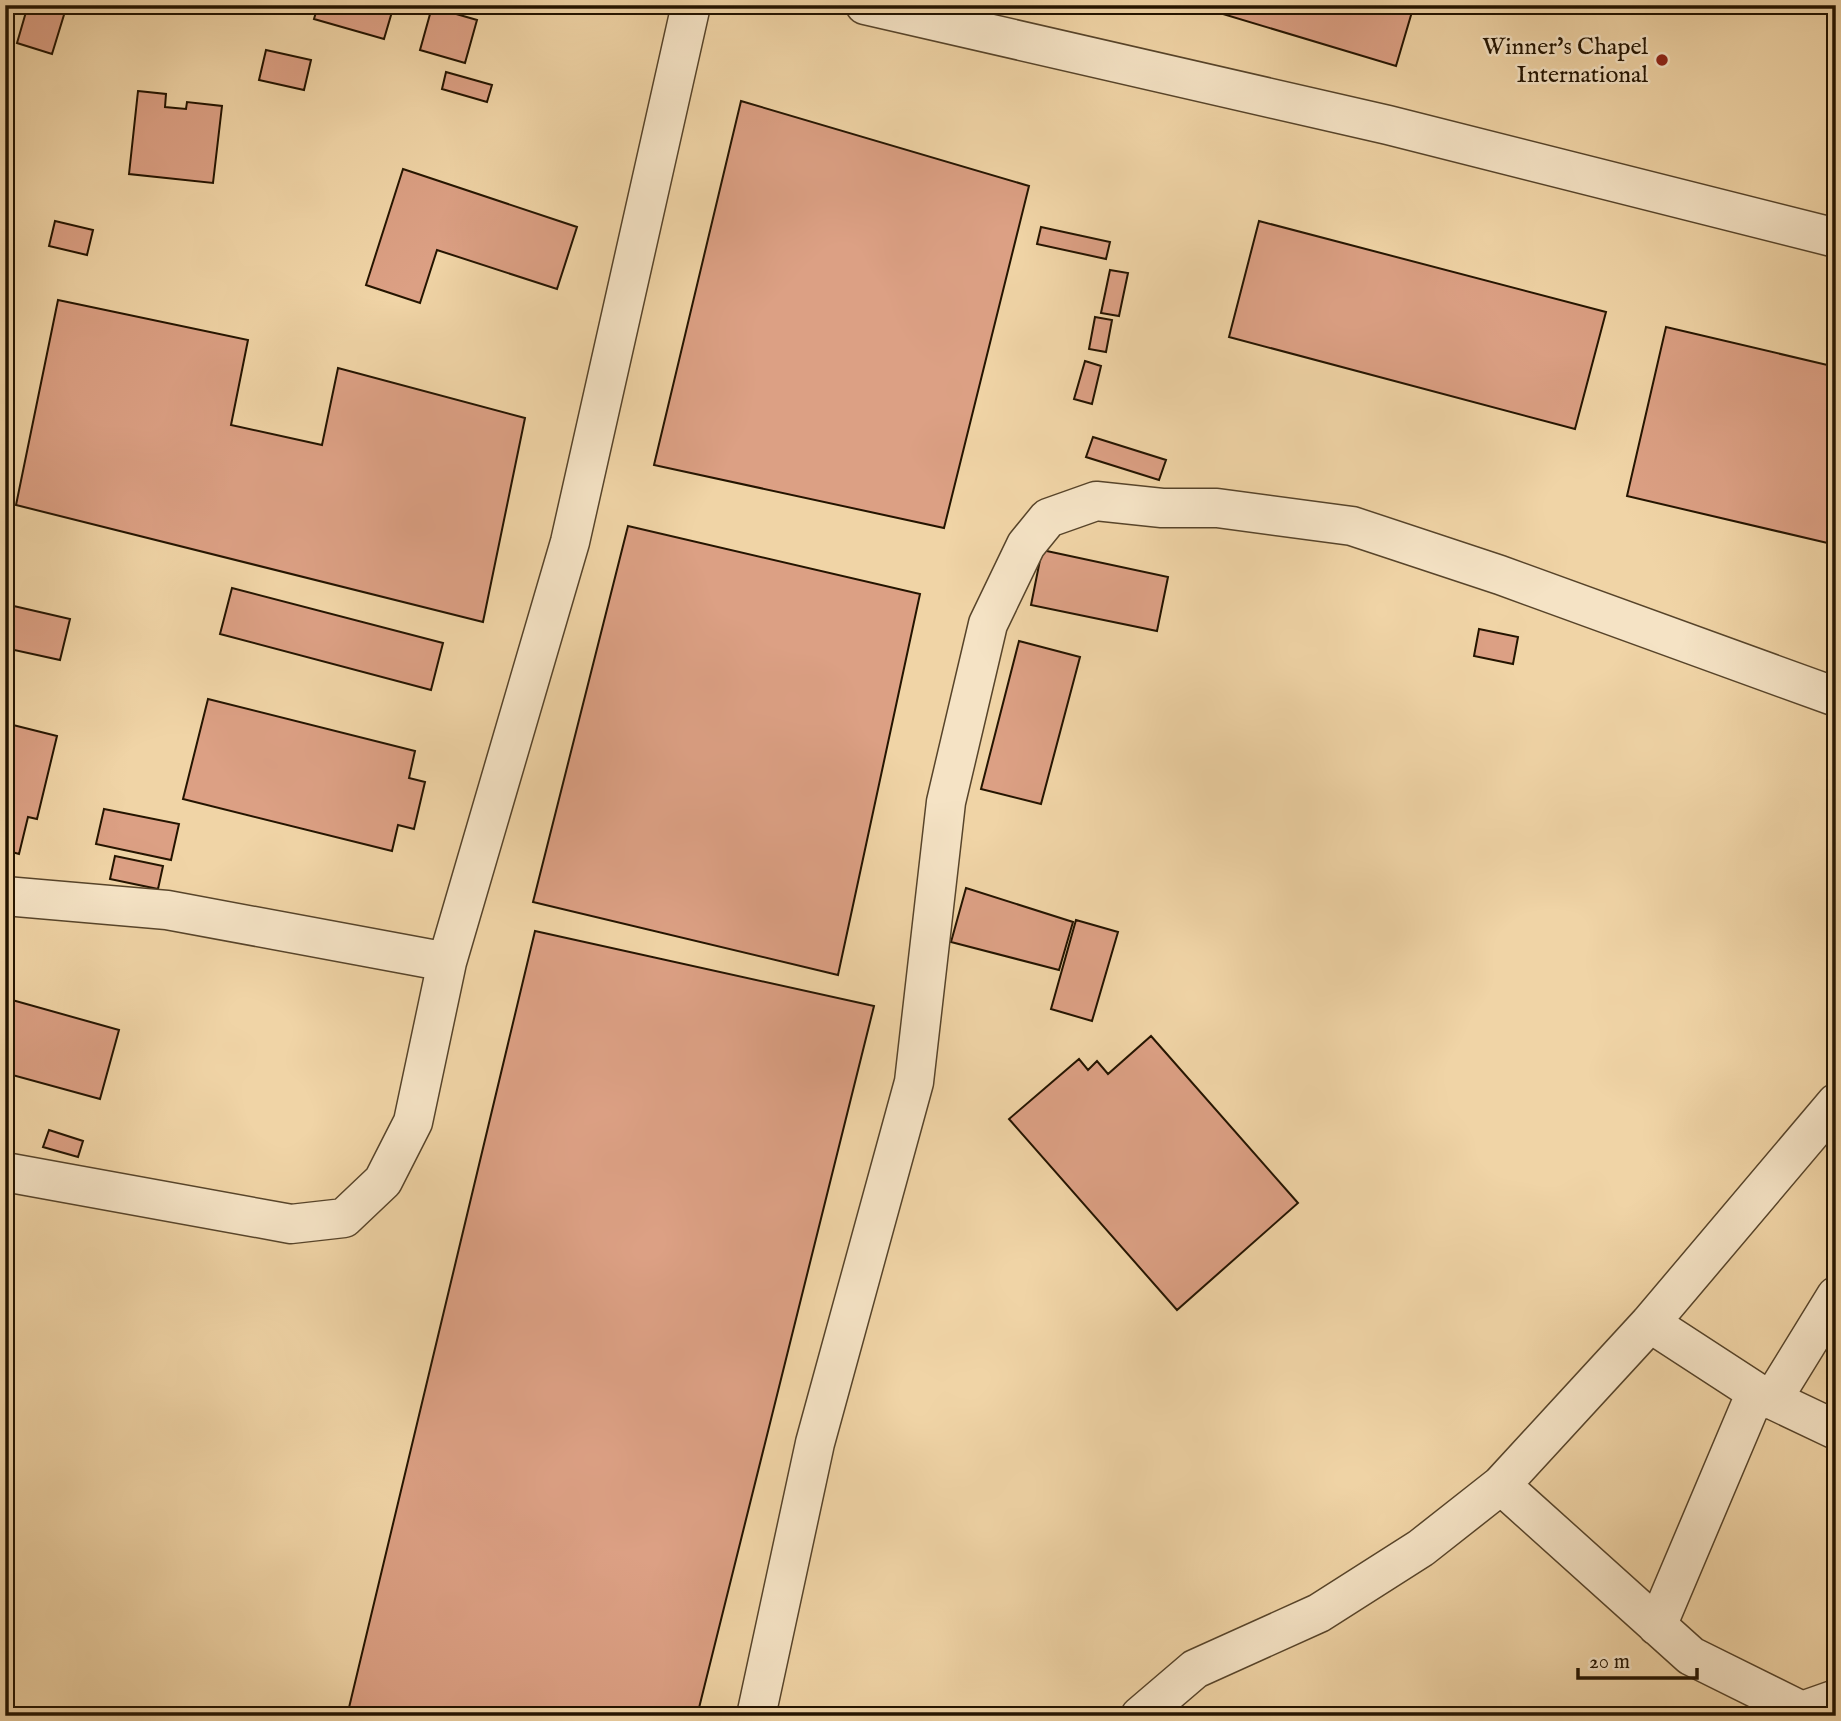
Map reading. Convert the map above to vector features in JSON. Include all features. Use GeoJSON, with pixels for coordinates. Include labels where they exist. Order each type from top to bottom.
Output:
{"type":"FeatureCollection","features":[{"type":"Feature","properties":{"kind":"street"},"geometry":{"type":"LineString","coordinates":[[5,1172],[291,1224],[345,1218],[383,1181],[413,1122],[447,962],[570,542],[691,5]]}},
{"type":"Feature","properties":{"kind":"street"},"geometry":{"type":"LineString","coordinates":[[865,5],[1388,125],[1836,238]]}},
{"type":"Feature","properties":{"kind":"street"},"geometry":{"type":"LineString","coordinates":[[756,1716],[815,1443],[914,1082],[946,802],[985,637],[1026,545],[1048,518],[1096,501],[1162,508],[1217,508],[1352,526],[1500,575],[1836,697]]}},
{"type":"Feature","properties":{"kind":"street"},"geometry":{"type":"LineString","coordinates":[[5,896],[167,910],[447,962]]}},
{"type":"Feature","properties":{"kind":"street"},"geometry":{"type":"LineString","coordinates":[[1140,1716],[1195,1668],[1319,1613],[1421,1548],[1501,1485],[1650,1323],[1836,1103]]}},
{"type":"Feature","properties":{"kind":"street"},"geometry":{"type":"LineString","coordinates":[[1657,1626],[1764,1396],[1836,1296]]}},
{"type":"Feature","properties":{"kind":"street"},"geometry":{"type":"LineString","coordinates":[[1650,1323],[1764,1396],[1836,1430]]}},
{"type":"Feature","properties":{"kind":"street"},"geometry":{"type":"LineString","coordinates":[[1501,1485],[1691,1656],[1802,1711],[1836,1699]]}},
{"type":"Feature","properties":{"kind":"building"},"geometry":{"type":"Polygon","coordinates":[[[28,5],[67,5],[52,54],[17,43],[28,5]]]}},
{"type":"Feature","properties":{"kind":"building"},"geometry":{"type":"Polygon","coordinates":[[[318,5],[394,5],[384,39],[314,19],[318,5]]]}},
{"type":"Feature","properties":{"kind":"building"},"geometry":{"type":"Polygon","coordinates":[[[1193,5],[1414,5],[1396,66],[1193,5]]]}},
{"type":"Feature","properties":{"kind":"building"},"geometry":{"type":"Polygon","coordinates":[[[432,7],[477,20],[465,63],[420,50],[432,7]]]}},
{"type":"Feature","properties":{"kind":"building"},"geometry":{"type":"Polygon","coordinates":[[[266,50],[311,60],[304,90],[259,80],[266,50]]]}},
{"type":"Feature","properties":{"kind":"building"},"geometry":{"type":"Polygon","coordinates":[[[446,72],[492,85],[487,102],[442,89],[446,72]]]}},
{"type":"Feature","properties":{"kind":"building"},"geometry":{"type":"Polygon","coordinates":[[[138,91],[166,94],[165,107],[186,109],[187,102],[222,106],[213,183],[129,174],[138,91]]]}},
{"type":"Feature","properties":{"kind":"building"},"geometry":{"type":"Polygon","coordinates":[[[741,101],[1029,186],[944,528],[654,465],[741,101]]]}},
{"type":"Feature","properties":{"kind":"building"},"geometry":{"type":"Polygon","coordinates":[[[403,169],[577,227],[557,289],[437,250],[420,303],[366,285],[403,169]]]}},
{"type":"Feature","properties":{"kind":"building"},"geometry":{"type":"Polygon","coordinates":[[[55,221],[93,230],[87,255],[49,246],[55,221]]]}},
{"type":"Feature","properties":{"kind":"building"},"geometry":{"type":"Polygon","coordinates":[[[1259,221],[1606,312],[1575,429],[1229,337],[1259,221]]]}},
{"type":"Feature","properties":{"kind":"building"},"geometry":{"type":"Polygon","coordinates":[[[1041,227],[1110,242],[1106,259],[1037,244],[1041,227]]]}},
{"type":"Feature","properties":{"kind":"building"},"geometry":{"type":"Polygon","coordinates":[[[1110,270],[1128,273],[1119,316],[1101,313],[1110,270]]]}},
{"type":"Feature","properties":{"kind":"building"},"geometry":{"type":"Polygon","coordinates":[[[58,300],[248,340],[231,425],[322,445],[338,368],[525,418],[483,622],[16,505],[58,300]]]}},
{"type":"Feature","properties":{"kind":"building"},"geometry":{"type":"Polygon","coordinates":[[[1095,317],[1112,320],[1106,352],[1089,349],[1095,317]]]}},
{"type":"Feature","properties":{"kind":"building"},"geometry":{"type":"Polygon","coordinates":[[[1666,327],[1836,367],[1836,545],[1627,496],[1666,327]]]}},
{"type":"Feature","properties":{"kind":"building"},"geometry":{"type":"Polygon","coordinates":[[[1085,361],[1101,366],[1092,404],[1074,399],[1085,361]]]}},
{"type":"Feature","properties":{"kind":"building"},"geometry":{"type":"Polygon","coordinates":[[[1093,437],[1166,460],[1159,480],[1086,457],[1093,437]]]}},
{"type":"Feature","properties":{"kind":"building"},"geometry":{"type":"Polygon","coordinates":[[[628,526],[920,594],[838,975],[533,902],[628,526]]]}},
{"type":"Feature","properties":{"kind":"building"},"geometry":{"type":"Polygon","coordinates":[[[1042,550],[1168,577],[1157,631],[1031,605],[1042,550]]]}},
{"type":"Feature","properties":{"kind":"building"},"geometry":{"type":"Polygon","coordinates":[[[232,588],[443,643],[431,690],[220,634],[232,588]]]}},
{"type":"Feature","properties":{"kind":"building"},"geometry":{"type":"Polygon","coordinates":[[[5,604],[70,619],[60,660],[5,648],[5,604]]]}},
{"type":"Feature","properties":{"kind":"building"},"geometry":{"type":"Polygon","coordinates":[[[1479,629],[1518,637],[1513,664],[1474,656],[1479,629]]]}},
{"type":"Feature","properties":{"kind":"building"},"geometry":{"type":"Polygon","coordinates":[[[1019,641],[1080,657],[1041,804],[981,789],[1019,641]]]}},
{"type":"Feature","properties":{"kind":"building"},"geometry":{"type":"Polygon","coordinates":[[[208,699],[415,751],[409,778],[425,782],[414,829],[398,825],[392,851],[183,799],[208,699]]]}},
{"type":"Feature","properties":{"kind":"building"},"geometry":{"type":"Polygon","coordinates":[[[5,723],[57,736],[37,819],[28,817],[19,854],[5,850],[5,723]]]}},
{"type":"Feature","properties":{"kind":"building"},"geometry":{"type":"Polygon","coordinates":[[[104,809],[179,824],[171,860],[96,844],[104,809]]]}},
{"type":"Feature","properties":{"kind":"building"},"geometry":{"type":"Polygon","coordinates":[[[115,856],[163,866],[158,889],[110,879],[115,856]]]}},
{"type":"Feature","properties":{"kind":"building"},"geometry":{"type":"Polygon","coordinates":[[[966,888],[1073,922],[1059,970],[951,942],[966,888]]]}},
{"type":"Feature","properties":{"kind":"building"},"geometry":{"type":"Polygon","coordinates":[[[1076,920],[1118,932],[1092,1021],[1051,1009],[1076,920]]]}},
{"type":"Feature","properties":{"kind":"building"},"geometry":{"type":"Polygon","coordinates":[[[535,931],[874,1006],[697,1716],[347,1716],[535,931]]]}},
{"type":"Feature","properties":{"kind":"building"},"geometry":{"type":"Polygon","coordinates":[[[5,998],[119,1030],[100,1099],[5,1073],[5,998]]]}},
{"type":"Feature","properties":{"kind":"building"},"geometry":{"type":"Polygon","coordinates":[[[1151,1036],[1298,1203],[1177,1310],[1009,1119],[1079,1059],[1088,1070],[1097,1061],[1108,1074],[1151,1036]]]}},
{"type":"Feature","properties":{"kind":"building"},"geometry":{"type":"Polygon","coordinates":[[[49,1130],[83,1141],[78,1157],[43,1147],[49,1130]]]}},
{"type":"Feature","properties":{"kind":"place","name":"Winner's Chapel International"},"geometry":{"type":"Point","coordinates":[1662,60]}}]}
